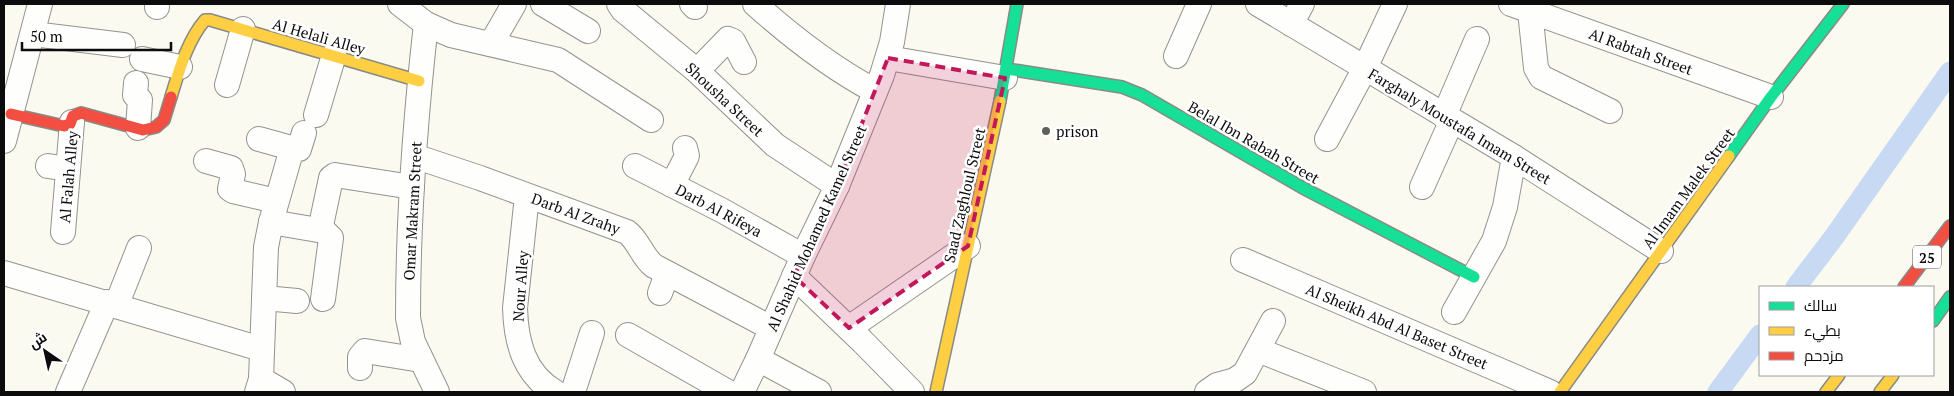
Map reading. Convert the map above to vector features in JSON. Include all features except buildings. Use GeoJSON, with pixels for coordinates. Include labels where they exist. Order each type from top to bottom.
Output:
{"type":"FeatureCollection","features":[{"type":"Feature","properties":{"kind":"main road","name":"Saad Zaghloul Street"},"geometry":{"type":"LineString","coordinates":[[936,392],[1006,73],[1017,4]]}},
{"type":"Feature","properties":{"kind":"main road","name":"Al Imam Malek Street"},"geometry":{"type":"LineString","coordinates":[[1560,392],[1771,97],[1843,4]]}},
{"type":"Feature","properties":{"kind":"main road","name":"Al Helali Alley"},"geometry":{"type":"LineString","coordinates":[[180,67],[201,23],[210,20],[419,81]]}},
{"type":"Feature","properties":{"kind":"main road"},"geometry":{"type":"LineString","coordinates":[[11,114],[64,126],[72,122],[74,116],[81,113],[143,130],[156,128],[164,120],[180,67]]}},
{"type":"Feature","properties":{"kind":"main road","name":"Belal Ibn Rabah Street"},"geometry":{"type":"LineString","coordinates":[[1006,73],[1122,87],[1142,94],[1303,188],[1474,277]]}},
{"type":"Feature","properties":{"kind":"main road","name":"25"},"geometry":{"type":"LineString","coordinates":[[1905,286],[1950,226]]}},
{"type":"Feature","properties":{"kind":"main road"},"geometry":{"type":"LineString","coordinates":[[1934,320],[1950,297]]}},
{"type":"Feature","properties":{"kind":"main road"},"geometry":{"type":"LineString","coordinates":[[1826,392],[1838,376]]}},
{"type":"Feature","properties":{"kind":"main road"},"geometry":{"type":"LineString","coordinates":[[1880,392],[1892,376]]}},
{"type":"Feature","properties":{"kind":"street"},"geometry":{"type":"LineString","coordinates":[[4,141],[40,4]]}},
{"type":"Feature","properties":{"kind":"street"},"geometry":{"type":"LineString","coordinates":[[400,4],[426,24],[451,35],[558,60],[651,120]]}},
{"type":"Feature","properties":{"kind":"street"},"geometry":{"type":"LineString","coordinates":[[491,44],[514,4]]}},
{"type":"Feature","properties":{"kind":"street"},"geometry":{"type":"LineString","coordinates":[[543,4],[588,31]]}},
{"type":"Feature","properties":{"kind":"street","name":"Shousha Street"},"geometry":{"type":"LineString","coordinates":[[618,4],[697,72],[775,145],[838,186]]}},
{"type":"Feature","properties":{"kind":"street"},"geometry":{"type":"LineString","coordinates":[[755,4],[810,51],[875,91]]}},
{"type":"Feature","properties":{"kind":"street"},"geometry":{"type":"LineString","coordinates":[[760,4],[826,58],[875,91]]}},
{"type":"Feature","properties":{"kind":"street","name":"Al Shahid Mohamed Kamel Street"},"geometry":{"type":"LineString","coordinates":[[742,392],[798,266],[838,186],[888,58],[898,4]]}},
{"type":"Feature","properties":{"kind":"street"},"geometry":{"type":"LineString","coordinates":[[1176,56],[1199,4]]}},
{"type":"Feature","properties":{"kind":"street","name":"Farghaly Moustafa Imam Street"},"geometry":{"type":"LineString","coordinates":[[1258,4],[1297,14],[1365,68],[1514,157],[1661,251]]}},
{"type":"Feature","properties":{"kind":"street"},"geometry":{"type":"LineString","coordinates":[[1327,140],[1365,68],[1394,4]]}},
{"type":"Feature","properties":{"kind":"street"},"geometry":{"type":"LineString","coordinates":[[1516,6],[1536,68],[1541,77],[1610,111]]}},
{"type":"Feature","properties":{"kind":"street","name":"Al Rabtah Street"},"geometry":{"type":"LineString","coordinates":[[1516,6],[1771,97]]}},
{"type":"Feature","properties":{"kind":"street","name":"Omar Makram Street"},"geometry":{"type":"LineString","coordinates":[[426,24],[419,81],[412,187],[408,318],[413,342],[437,392]]}},
{"type":"Feature","properties":{"kind":"street"},"geometry":{"type":"LineString","coordinates":[[227,85],[244,30]]}},
{"type":"Feature","properties":{"kind":"street"},"geometry":{"type":"LineString","coordinates":[[33,34],[123,46]]}},
{"type":"Feature","properties":{"kind":"street"},"geometry":{"type":"LineString","coordinates":[[697,72],[728,39],[732,41],[744,62]]}},
{"type":"Feature","properties":{"kind":"street"},"geometry":{"type":"LineString","coordinates":[[1422,187],[1477,39]]}},
{"type":"Feature","properties":{"kind":"street"},"geometry":{"type":"LineString","coordinates":[[283,392],[259,386],[266,247],[291,152],[305,133],[334,55]]}},
{"type":"Feature","properties":{"kind":"street"},"geometry":{"type":"LineString","coordinates":[[888,58],[1006,73]]}},
{"type":"Feature","properties":{"kind":"street"},"geometry":{"type":"LineString","coordinates":[[142,60],[180,67]]}},
{"type":"Feature","properties":{"kind":"street"},"geometry":{"type":"LineString","coordinates":[[136,82],[135,95],[140,100],[138,128]]}},
{"type":"Feature","properties":{"kind":"street","name":"Al Falah Alley"},"geometry":{"type":"LineString","coordinates":[[63,232],[58,167],[72,122]]}},
{"type":"Feature","properties":{"kind":"street"},"geometry":{"type":"LineString","coordinates":[[259,139],[305,133]]}},
{"type":"Feature","properties":{"kind":"street"},"geometry":{"type":"LineString","coordinates":[[672,185],[687,156],[685,148]]}},
{"type":"Feature","properties":{"kind":"street","name":"Darb Al Zrahy"},"geometry":{"type":"LineString","coordinates":[[414,156],[627,232],[635,240],[664,283],[771,328]]}},
{"type":"Feature","properties":{"kind":"street"},"geometry":{"type":"LineString","coordinates":[[1454,312],[1494,241],[1500,225],[1514,157]]}},
{"type":"Feature","properties":{"kind":"street"},"geometry":{"type":"LineString","coordinates":[[206,161],[228,167],[233,171],[230,186],[233,191],[274,212],[328,232],[332,238],[323,299]]}},
{"type":"Feature","properties":{"kind":"street","name":"Darb Al Rifeya"},"geometry":{"type":"LineString","coordinates":[[635,166],[672,185],[727,204],[798,266],[848,328],[912,392]]}},
{"type":"Feature","properties":{"kind":"street"},"geometry":{"type":"LineString","coordinates":[[320,230],[331,178],[335,175],[412,187]]}},
{"type":"Feature","properties":{"kind":"street","name":"Nour Alley"},"geometry":{"type":"LineString","coordinates":[[527,196],[515,308],[516,322],[518,337],[526,361],[543,389]]}},
{"type":"Feature","properties":{"kind":"street"},"geometry":{"type":"LineString","coordinates":[[848,328],[968,246]]}},
{"type":"Feature","properties":{"kind":"street"},"geometry":{"type":"LineString","coordinates":[[68,392],[138,248]]}},
{"type":"Feature","properties":{"kind":"street","name":"Al Sheikh Abd Al Baset Street"},"geometry":{"type":"LineString","coordinates":[[1243,260],[1550,392]]}},
{"type":"Feature","properties":{"kind":"street"},"geometry":{"type":"LineString","coordinates":[[4,273],[261,349]]}},
{"type":"Feature","properties":{"kind":"street"},"geometry":{"type":"LineString","coordinates":[[264,298],[297,301]]}},
{"type":"Feature","properties":{"kind":"street"},"geometry":{"type":"LineString","coordinates":[[1207,392],[1216,385],[1240,377],[1249,368],[1273,322]]}},
{"type":"Feature","properties":{"kind":"street"},"geometry":{"type":"LineString","coordinates":[[573,392],[592,333]]}},
{"type":"Feature","properties":{"kind":"street"},"geometry":{"type":"LineString","coordinates":[[628,335],[728,392]]}},
{"type":"Feature","properties":{"kind":"street"},"geometry":{"type":"LineString","coordinates":[[1258,350],[1364,392]]}},
{"type":"Feature","properties":{"kind":"street"},"geometry":{"type":"LineString","coordinates":[[360,368],[360,357],[365,351],[421,360]]}},
{"type":"Feature","properties":{"kind":"street"},"geometry":{"type":"LineString","coordinates":[[758,359],[819,392]]}},
{"type":"Feature","properties":{"kind":"highlighted area"},"geometry":{"type":"Polygon","coordinates":[[[888,58],[1005,78],[968,246],[849,328],[794,276],[837,186],[888,58]]]}},
{"type":"Feature","properties":{"kind":"waterway"},"geometry":{"type":"LineString","coordinates":[[1797,286],[1834,237],[1950,72]]}},
{"type":"Feature","properties":{"kind":"waterway"},"geometry":{"type":"LineString","coordinates":[[1718,392],[1759,336]]}},
{"type":"Feature","properties":{"kind":"traffic: fast"},"geometry":{"type":"LineString","coordinates":[[1000,101],[1017,4]]}},
{"type":"Feature","properties":{"kind":"traffic: fast"},"geometry":{"type":"LineString","coordinates":[[1729,156],[1771,97],[1843,4]]}},
{"type":"Feature","properties":{"kind":"traffic: fast"},"geometry":{"type":"LineString","coordinates":[[1007,69],[1122,87],[1142,95],[1303,188],[1474,277]]}},
{"type":"Feature","properties":{"kind":"traffic: fast"},"geometry":{"type":"LineString","coordinates":[[1934,320],[1950,297]]}},
{"type":"Feature","properties":{"kind":"traffic: slow"},"geometry":{"type":"LineString","coordinates":[[171,97],[188,47],[205,20],[419,81]]}},
{"type":"Feature","properties":{"kind":"traffic: slow"},"geometry":{"type":"LineString","coordinates":[[936,392],[1000,101]]}},
{"type":"Feature","properties":{"kind":"traffic: slow"},"geometry":{"type":"LineString","coordinates":[[1560,392],[1729,156]]}},
{"type":"Feature","properties":{"kind":"traffic: slow"},"geometry":{"type":"LineString","coordinates":[[1826,392],[1838,376]]}},
{"type":"Feature","properties":{"kind":"traffic: slow"},"geometry":{"type":"LineString","coordinates":[[1880,392],[1892,376]]}},
{"type":"Feature","properties":{"kind":"traffic: jam"},"geometry":{"type":"LineString","coordinates":[[11,114],[64,126],[70,124],[73,116],[81,113],[143,130],[156,127],[164,120],[171,97]]}},
{"type":"Feature","properties":{"kind":"traffic: jam"},"geometry":{"type":"LineString","coordinates":[[1905,286],[1950,226]]}},
{"type":"Feature","properties":{"kind":"place","name":"prison"},"geometry":{"type":"Point","coordinates":[1046,131]}}]}
